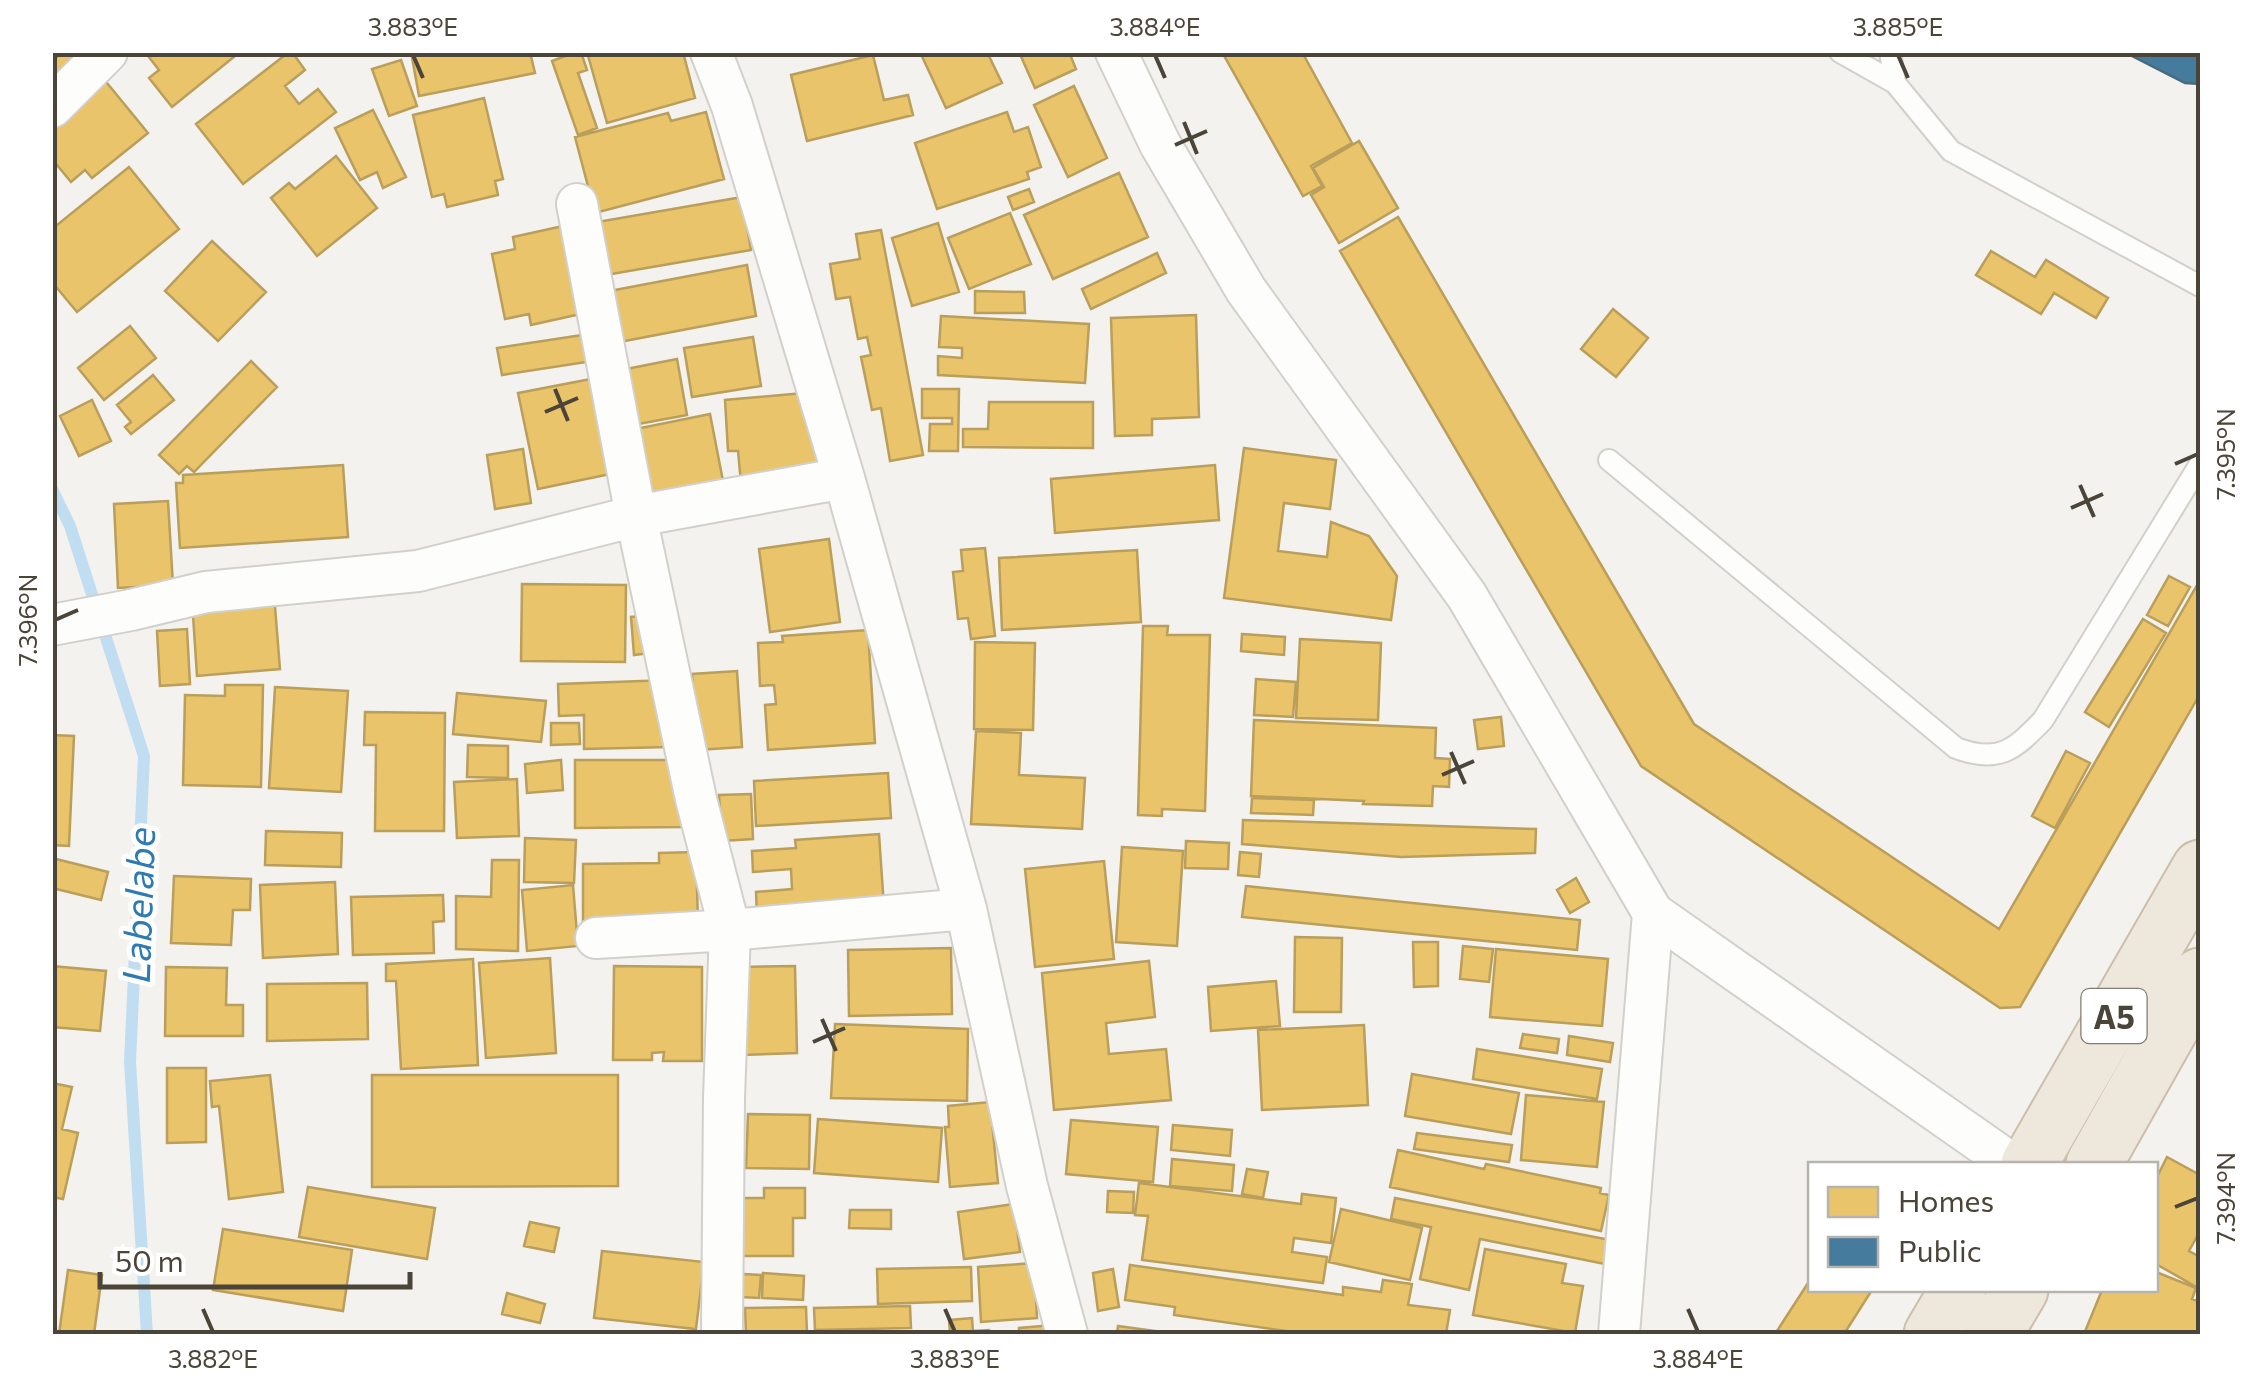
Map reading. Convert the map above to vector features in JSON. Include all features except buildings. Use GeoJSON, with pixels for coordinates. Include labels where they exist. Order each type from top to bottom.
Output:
{"type":"FeatureCollection","features":[{"type":"Feature","properties":{"kind":"highway","name":"A5"},"geometry":{"type":"LineString","coordinates":[[2030,1162],[2193,898]]}},
{"type":"Feature","properties":{"kind":"highway","name":"A5"},"geometry":{"type":"LineString","coordinates":[[2095,1162],[2200,976]]}},
{"type":"Feature","properties":{"kind":"highway"},"geometry":{"type":"LineString","coordinates":[[1932,1334],[1957,1292]]}},
{"type":"Feature","properties":{"kind":"highway"},"geometry":{"type":"LineString","coordinates":[[1994,1334],[2019,1292]]}},
{"type":"Feature","properties":{"kind":"street"},"geometry":{"type":"LineString","coordinates":[[52,107],[107,52]]}},
{"type":"Feature","properties":{"kind":"street"},"geometry":{"type":"LineString","coordinates":[[710,52],[732,106],[844,478],[966,909],[1027,1186],[1067,1334]]}},
{"type":"Feature","properties":{"kind":"street"},"geometry":{"type":"LineString","coordinates":[[1116,52],[1160,144],[1246,290],[1467,596],[1653,913],[2009,1162]]}},
{"type":"Feature","properties":{"kind":"street"},"geometry":{"type":"LineString","coordinates":[[577,204],[636,516],[696,799],[730,930],[722,1334]]}},
{"type":"Feature","properties":{"kind":"street"},"geometry":{"type":"LineString","coordinates":[[61,622],[206,592],[418,570],[636,516],[844,478]]}},
{"type":"Feature","properties":{"kind":"street"},"geometry":{"type":"LineString","coordinates":[[596,938],[966,909]]}},
{"type":"Feature","properties":{"kind":"street"},"geometry":{"type":"LineString","coordinates":[[1619,1334],[1653,913]]}},
{"type":"Feature","properties":{"kind":"lane"},"geometry":{"type":"LineString","coordinates":[[1840,52],[1895,83],[1950,151],[2200,286]]}},
{"type":"Feature","properties":{"kind":"lane"},"geometry":{"type":"LineString","coordinates":[[1890,52],[1895,83]]}},
{"type":"Feature","properties":{"kind":"lane"},"geometry":{"type":"LineString","coordinates":[[1610,460],[1956,748],[1974,755],[1994,755],[2019,745],[2043,720],[2200,464]]}},
{"type":"Feature","properties":{"kind":"waterway","name":"Labelabe"},"geometry":{"type":"LineString","coordinates":[[52,489],[70,526],[144,756],[130,1062],[147,1334]]}}]}
